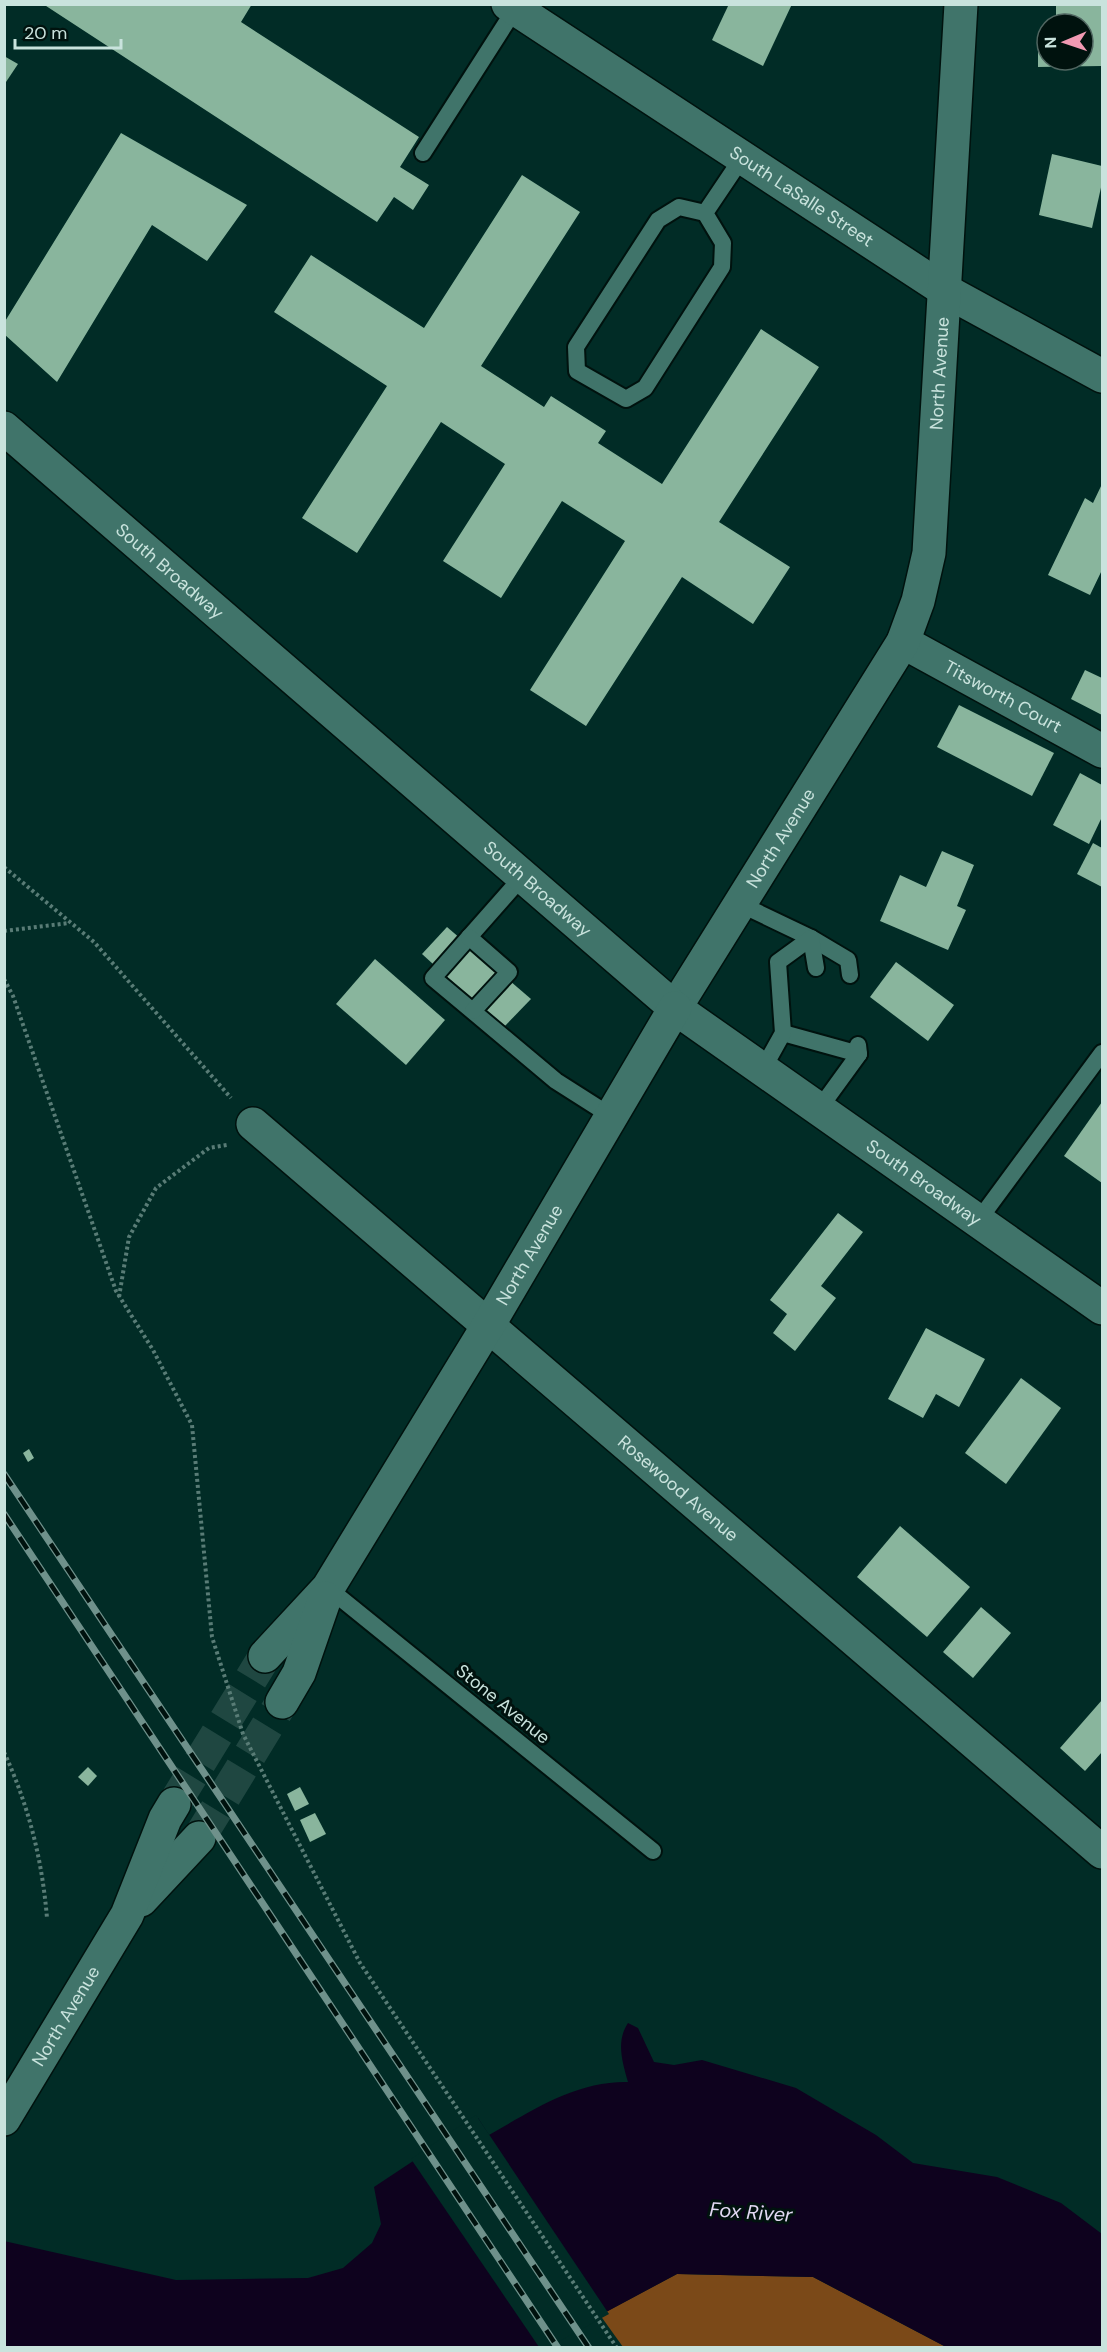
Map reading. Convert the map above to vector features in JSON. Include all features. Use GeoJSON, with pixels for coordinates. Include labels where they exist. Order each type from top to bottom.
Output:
{"type":"FeatureCollection","features":[{"type":"Feature","properties":{"kind":"street","name":"North Avenue"},"geometry":{"type":"LineString","coordinates":[[265,1656],[328,1588],[489,1324],[675,1008],[903,642],[918,601],[929,553],[961,4]]}},
{"type":"Feature","properties":{"kind":"street","name":"South LaSalle Street"},"geometry":{"type":"LineString","coordinates":[[511,7],[946,291],[1102,376]]}},
{"type":"Feature","properties":{"kind":"street","name":"South Broadway"},"geometry":{"type":"LineString","coordinates":[[4,428],[675,1008],[978,1221],[1100,1300]]}},
{"type":"Feature","properties":{"kind":"street","name":"Titsworth Court"},"geometry":{"type":"LineString","coordinates":[[903,642],[1102,751]]}},
{"type":"Feature","properties":{"kind":"street","name":"Rosewood Avenue"},"geometry":{"type":"LineString","coordinates":[[261,1131],[489,1324],[1102,1852]]}},
{"type":"Feature","properties":{"kind":"street","name":"North Avenue"},"geometry":{"type":"LineString","coordinates":[[282,1702],[299,1672],[328,1588]]}},
{"type":"Feature","properties":{"kind":"street","name":"North Avenue"},"geometry":{"type":"LineString","coordinates":[[4,2119],[128,1915],[165,1819],[174,1804]]}},
{"type":"Feature","properties":{"kind":"street","name":"North Avenue"},"geometry":{"type":"LineString","coordinates":[[128,1915],[199,1838]]}},
{"type":"Feature","properties":{"kind":"lane"},"geometry":{"type":"LineString","coordinates":[[423,153],[511,7]]}},
{"type":"Feature","properties":{"kind":"lane"},"geometry":{"type":"LineString","coordinates":[[705,213],[742,158]]}},
{"type":"Feature","properties":{"kind":"lane"},"geometry":{"type":"LineString","coordinates":[[679,207],[705,213],[723,243],[722,267],[645,388],[626,399],[577,371],[576,347],[658,220],[679,207]]}},
{"type":"Feature","properties":{"kind":"lane"},"geometry":{"type":"LineString","coordinates":[[523,876],[433,978],[556,1081],[611,1116]]}},
{"type":"Feature","properties":{"kind":"lane"},"geometry":{"type":"LineString","coordinates":[[740,904],[811,938],[848,960],[850,975]]}},
{"type":"Feature","properties":{"kind":"lane"},"geometry":{"type":"LineString","coordinates":[[470,937],[509,972],[473,1011]]}},
{"type":"Feature","properties":{"kind":"lane"},"geometry":{"type":"LineString","coordinates":[[811,938],[816,968]]}},
{"type":"Feature","properties":{"kind":"lane"},"geometry":{"type":"LineString","coordinates":[[763,1069],[783,1033],[778,962],[811,938]]}},
{"type":"Feature","properties":{"kind":"lane"},"geometry":{"type":"LineString","coordinates":[[783,1033],[859,1049],[819,1109]]}},
{"type":"Feature","properties":{"kind":"lane"},"geometry":{"type":"LineString","coordinates":[[978,1221],[1102,1053]]}},
{"type":"Feature","properties":{"kind":"lane","name":"Stone Avenue"},"geometry":{"type":"LineString","coordinates":[[328,1588],[653,1851]]}},
{"type":"Feature","properties":{"kind":"path"},"geometry":{"type":"LineString","coordinates":[[4,867],[93,942],[261,1131],[208,1148],[156,1188],[129,1237],[119,1297]]}},
{"type":"Feature","properties":{"kind":"path"},"geometry":{"type":"LineString","coordinates":[[4,931],[70,922]]}},
{"type":"Feature","properties":{"kind":"path"},"geometry":{"type":"LineString","coordinates":[[4,979],[13,996],[119,1297],[153,1350],[192,1425],[212,1637],[243,1734],[360,1963],[617,2348]]}},
{"type":"Feature","properties":{"kind":"path"},"geometry":{"type":"LineString","coordinates":[[4,1752],[19,1785],[43,1869],[47,1918]]}},
{"type":"Feature","properties":{"kind":"shaded area"},"geometry":{"type":"Polygon","coordinates":[[[677,2274],[813,2277],[946,2347],[623,2347],[600,2315],[677,2274]]]}},
{"type":"Feature","properties":{"kind":"water","name":"Fox River"},"geometry":{"type":"Polygon","coordinates":[[[628,2023],[638,2028],[654,2062],[674,2065],[702,2060],[796,2088],[876,2135],[913,2163],[997,2177],[1061,2203],[1102,2234],[1102,2347],[946,2347],[813,2277],[677,2274],[541,2347],[5,2347],[4,2241],[176,2280],[308,2278],[343,2268],[372,2243],[381,2224],[374,2187],[478,2118],[489,2135],[539,2107],[573,2092],[591,2086],[628,2082],[621,2044],[628,2023]]]}},
{"type":"Feature","properties":{"kind":"pier"},"geometry":{"type":"Polygon","coordinates":[[[476,2115],[609,2314],[547,2348],[539,2347],[411,2159],[476,2115]]]}},
{"type":"Feature","properties":{"kind":"building"},"geometry":{"type":"Polygon","coordinates":[[[43,4],[252,4],[241,22],[419,137],[400,167],[429,185],[413,210],[394,197],[377,222],[43,4]]]}},
{"type":"Feature","properties":{"kind":"building"},"geometry":{"type":"Polygon","coordinates":[[[729,4],[792,4],[763,66],[712,40],[729,4]]]}},
{"type":"Feature","properties":{"kind":"building"},"geometry":{"type":"Polygon","coordinates":[[[1056,4],[1102,4],[1102,66],[1095,66],[1095,12],[1056,12],[1056,4]]]}},
{"type":"Feature","properties":{"kind":"building"},"geometry":{"type":"Polygon","coordinates":[[[4,56],[18,64],[4,85],[4,56]]]}},
{"type":"Feature","properties":{"kind":"building"},"geometry":{"type":"Polygon","coordinates":[[[121,133],[247,205],[207,261],[152,225],[57,382],[4,334],[4,323],[121,133]]]}},
{"type":"Feature","properties":{"kind":"building"},"geometry":{"type":"Polygon","coordinates":[[[1052,154],[1102,166],[1102,183],[1092,228],[1039,215],[1052,154]]]}},
{"type":"Feature","properties":{"kind":"building"},"geometry":{"type":"Polygon","coordinates":[[[522,175],[580,212],[481,366],[544,407],[551,396],[606,431],[598,443],[662,484],[761,329],[819,367],[719,522],[790,567],[753,624],[682,577],[586,726],[530,690],[625,541],[562,501],[501,598],[443,561],[505,464],[441,422],[357,553],[302,518],[387,386],[274,312],[311,255],[424,328],[522,175]]]}},
{"type":"Feature","properties":{"kind":"building"},"geometry":{"type":"Polygon","coordinates":[[[1102,484],[1102,570],[1090,595],[1048,575],[1085,498],[1093,503],[1102,484]]]}},
{"type":"Feature","properties":{"kind":"building"},"geometry":{"type":"Polygon","coordinates":[[[1085,670],[1102,678],[1102,715],[1071,699],[1085,670]]]}},
{"type":"Feature","properties":{"kind":"building"},"geometry":{"type":"Polygon","coordinates":[[[959,705],[1054,753],[1032,796],[937,747],[959,705]]]}},
{"type":"Feature","properties":{"kind":"building"},"geometry":{"type":"Polygon","coordinates":[[[1080,773],[1102,785],[1102,817],[1089,844],[1053,825],[1080,773]]]}},
{"type":"Feature","properties":{"kind":"building"},"geometry":{"type":"Polygon","coordinates":[[[1093,843],[1102,848],[1102,887],[1077,874],[1093,843]]]}},
{"type":"Feature","properties":{"kind":"building"},"geometry":{"type":"Polygon","coordinates":[[[942,851],[974,865],[957,906],[966,910],[948,950],[880,921],[900,875],[926,887],[942,851]]]}},
{"type":"Feature","properties":{"kind":"building"},"geometry":{"type":"Polygon","coordinates":[[[447,927],[531,999],[503,1028],[422,954],[447,927]]]}},
{"type":"Feature","properties":{"kind":"building"},"geometry":{"type":"Polygon","coordinates":[[[375,959],[445,1020],[406,1065],[336,1004],[375,959]]]}},
{"type":"Feature","properties":{"kind":"building"},"geometry":{"type":"Polygon","coordinates":[[[896,962],[954,1005],[928,1041],[870,997],[896,962]]]}},
{"type":"Feature","properties":{"kind":"building"},"geometry":{"type":"Polygon","coordinates":[[[1102,1102],[1102,1183],[1064,1156],[1102,1102]]]}},
{"type":"Feature","properties":{"kind":"building"},"geometry":{"type":"Polygon","coordinates":[[[838,1213],[863,1232],[821,1286],[836,1298],[795,1351],[773,1333],[787,1314],[770,1300],[838,1213]]]}},
{"type":"Feature","properties":{"kind":"building"},"geometry":{"type":"Polygon","coordinates":[[[926,1328],[985,1359],[959,1407],[936,1394],[923,1418],[888,1399],[926,1328]]]}},
{"type":"Feature","properties":{"kind":"building"},"geometry":{"type":"Polygon","coordinates":[[[1021,1378],[1061,1408],[1006,1484],[965,1453],[1021,1378]]]}},
{"type":"Feature","properties":{"kind":"building"},"geometry":{"type":"Polygon","coordinates":[[[29,1449],[34,1458],[28,1462],[23,1453],[29,1449]]]}},
{"type":"Feature","properties":{"kind":"building"},"geometry":{"type":"Polygon","coordinates":[[[900,1526],[970,1587],[927,1637],[857,1577],[900,1526]]]}},
{"type":"Feature","properties":{"kind":"building"},"geometry":{"type":"Polygon","coordinates":[[[981,1607],[1011,1633],[973,1678],[943,1652],[981,1607]]]}},
{"type":"Feature","properties":{"kind":"building"},"geometry":{"type":"Polygon","coordinates":[[[1102,1700],[1102,1752],[1085,1771],[1060,1748],[1102,1700]]]}},
{"type":"Feature","properties":{"kind":"building"},"geometry":{"type":"Polygon","coordinates":[[[88,1767],[97,1776],[88,1786],[78,1777],[88,1767]]]}},
{"type":"Feature","properties":{"kind":"building"},"geometry":{"type":"Polygon","coordinates":[[[300,1787],[309,1804],[295,1811],[287,1794],[300,1787]]]}},
{"type":"Feature","properties":{"kind":"building"},"geometry":{"type":"Polygon","coordinates":[[[315,1813],[326,1834],[310,1842],[300,1820],[315,1813]]]}},
{"type":"Feature","properties":{"kind":"tunnel"},"geometry":{"type":"LineString","coordinates":[[174,1804],[265,1656]]}},
{"type":"Feature","properties":{"kind":"tunnel"},"geometry":{"type":"LineString","coordinates":[[199,1838],[282,1702]]}},
{"type":"Feature","properties":{"kind":"railway"},"geometry":{"type":"LineString","coordinates":[[4,1474],[589,2348]]}},
{"type":"Feature","properties":{"kind":"railway"},"geometry":{"type":"LineString","coordinates":[[4,1514],[558,2348]]}}]}
